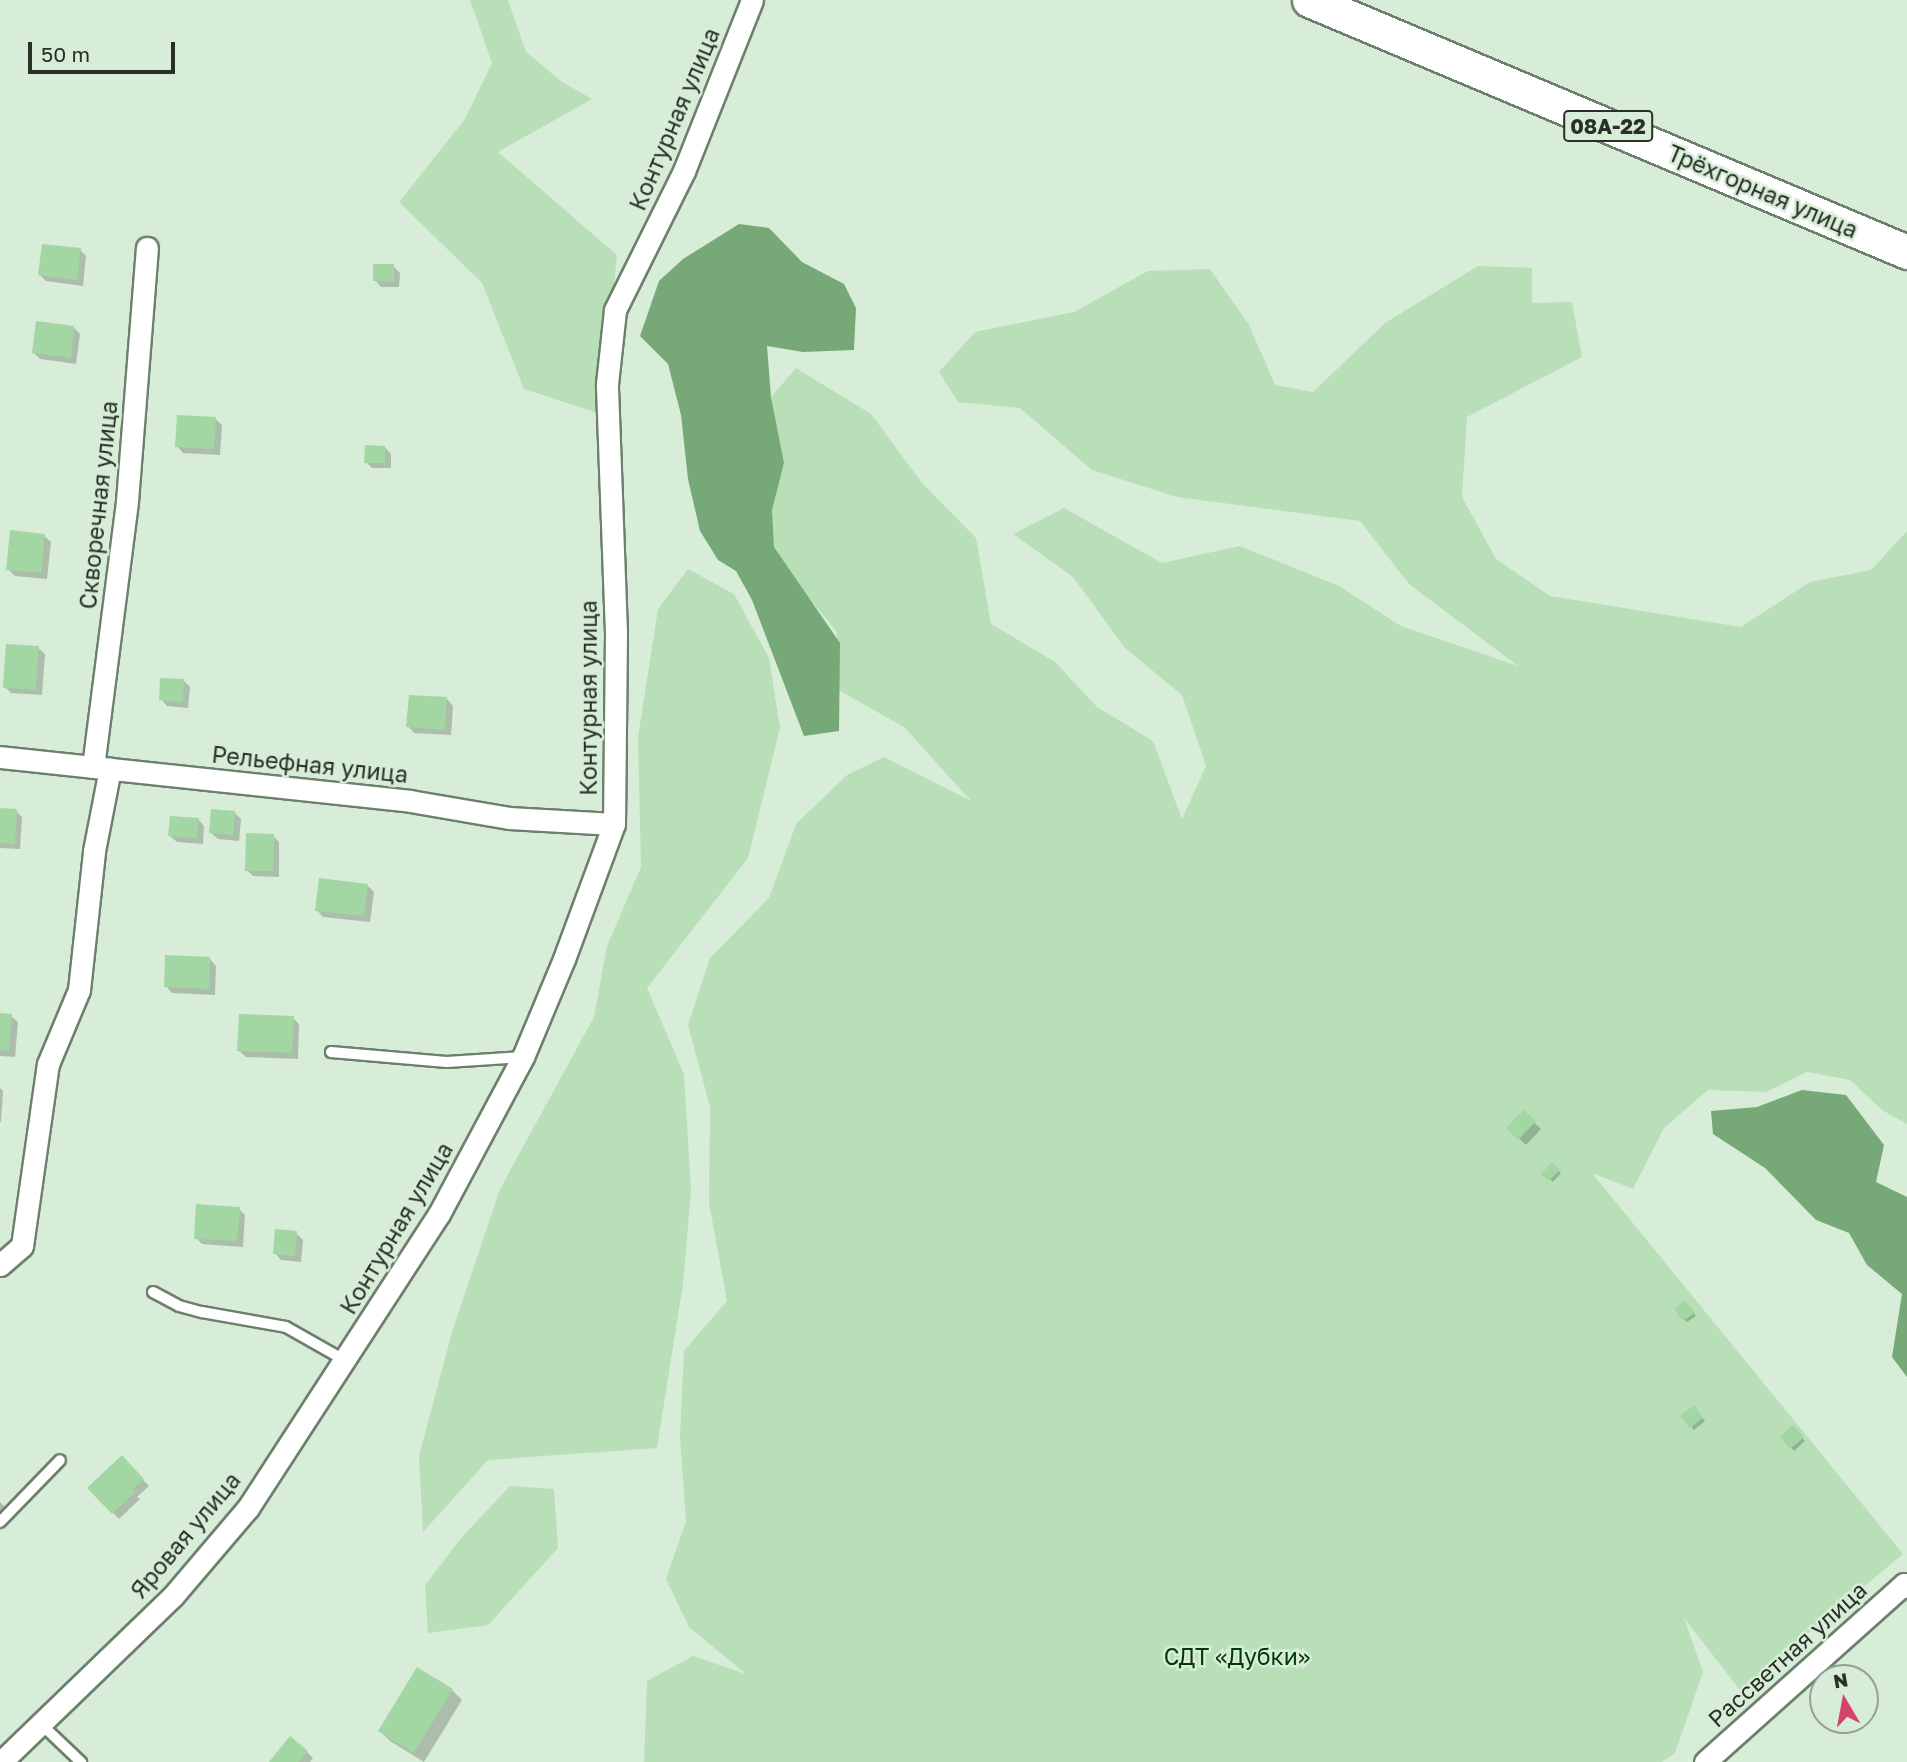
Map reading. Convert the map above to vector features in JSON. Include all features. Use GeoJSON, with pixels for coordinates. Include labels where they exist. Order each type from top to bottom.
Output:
{"type":"FeatureCollection","features":[{"type":"Feature","properties":{"kind":"highway","name":"Трёхгорная улица"},"geometry":{"type":"LineString","coordinates":[[1309,0],[1907,252]]}},
{"type":"Feature","properties":{"kind":"street","name":"Контурная улица"},"geometry":{"type":"LineString","coordinates":[[346,1361],[439,1214],[523,1057],[564,958],[614,824],[616,633],[607,384],[615,310],[684,171],[752,0]]}},
{"type":"Feature","properties":{"kind":"street","name":"Скворечная улица"},"geometry":{"type":"LineString","coordinates":[[0,1265],[22,1246],[48,1064],[79,990],[127,501],[147,248]]}},
{"type":"Feature","properties":{"kind":"street","name":"Рельефная улица"},"geometry":{"type":"LineString","coordinates":[[0,757],[410,801],[509,818],[614,824]]}},
{"type":"Feature","properties":{"kind":"street","name":"Яровая улица"},"geometry":{"type":"LineString","coordinates":[[1,1762],[173,1595],[248,1508],[346,1361]]}},
{"type":"Feature","properties":{"kind":"street","name":"Рассветная улица"},"geometry":{"type":"LineString","coordinates":[[1706,1762],[1906,1586]]}},
{"type":"Feature","properties":{"kind":"lane"},"geometry":{"type":"LineString","coordinates":[[331,1052],[447,1062],[523,1057]]}},
{"type":"Feature","properties":{"kind":"lane"},"geometry":{"type":"LineString","coordinates":[[153,1292],[178,1306],[286,1327],[346,1361]]}},
{"type":"Feature","properties":{"kind":"lane"},"geometry":{"type":"LineString","coordinates":[[0,1522],[60,1460]]}},
{"type":"Feature","properties":{"kind":"lane"},"geometry":{"type":"LineString","coordinates":[[40,1723],[81,1762]]}},
{"type":"Feature","properties":{"kind":"green space"},"geometry":{"type":"Polygon","coordinates":[[[470,0],[508,0],[526,52],[562,82],[592,99],[498,152],[617,255],[601,414],[524,389],[482,283],[399,202],[465,119],[492,63],[470,0]]]}},
{"type":"Feature","properties":{"kind":"green space","name":"СДТ «Дубки»"},"geometry":{"type":"Polygon","coordinates":[[[1478,266],[1532,268],[1532,303],[1572,302],[1582,357],[1467,417],[1462,497],[1496,559],[1550,596],[1741,627],[1810,582],[1871,570],[1907,531],[1907,1124],[1882,1110],[1850,1080],[1807,1072],[1766,1092],[1708,1090],[1664,1128],[1633,1189],[1592,1173],[1903,1554],[1740,1690],[1684,1618],[1703,1672],[1675,1753],[1662,1762],[644,1762],[647,1681],[693,1656],[746,1674],[689,1627],[666,1579],[686,1521],[680,1436],[684,1351],[727,1301],[709,1203],[710,1107],[688,1025],[710,958],[769,898],[796,824],[847,775],[884,757],[971,801],[904,727],[835,688],[837,632],[763,542],[784,463],[771,397],[796,368],[871,414],[922,483],[976,538],[991,624],[1055,662],[1097,707],[1153,741],[1182,819],[1206,766],[1182,695],[1125,648],[1073,577],[1013,534],[1064,508],[1162,563],[1240,546],[1339,586],[1401,626],[1518,666],[1409,584],[1360,521],[1177,497],[1092,470],[1020,408],[958,402],[939,372],[975,332],[1074,312],[1148,271],[1210,269],[1249,325],[1275,385],[1313,392],[1385,323],[1478,266]]]}},
{"type":"Feature","properties":{"kind":"green space"},"geometry":{"type":"Polygon","coordinates":[[[688,569],[734,594],[769,658],[780,728],[748,858],[647,988],[684,1074],[691,1191],[683,1284],[657,1448],[488,1460],[423,1532],[419,1456],[452,1332],[500,1189],[594,1017],[607,946],[641,867],[638,737],[658,609],[688,569]]]}},
{"type":"Feature","properties":{"kind":"green space"},"geometry":{"type":"Polygon","coordinates":[[[510,1486],[554,1489],[558,1548],[488,1625],[428,1633],[425,1585],[462,1537],[510,1486]]]}},
{"type":"Feature","properties":{"kind":"shaded area"},"geometry":{"type":"Polygon","coordinates":[[[739,224],[769,228],[802,262],[844,284],[856,308],[854,350],[803,352],[767,346],[771,397],[784,463],[772,510],[774,547],[840,643],[839,731],[804,736],[752,600],[736,571],[718,560],[700,531],[688,479],[681,415],[668,364],[640,336],[659,281],[683,259],[739,224]]]}},
{"type":"Feature","properties":{"kind":"shaded area"},"geometry":{"type":"Polygon","coordinates":[[[1802,1090],[1846,1095],[1884,1145],[1876,1182],[1907,1197],[1907,1377],[1892,1357],[1902,1294],[1867,1265],[1849,1233],[1816,1220],[1765,1168],[1713,1134],[1711,1111],[1757,1107],[1802,1090]]]}},
{"type":"Feature","properties":{"kind":"building"},"geometry":{"type":"Polygon","coordinates":[[[42,244],[81,248],[77,280],[38,275],[42,244]]]}},
{"type":"Feature","properties":{"kind":"building"},"geometry":{"type":"Polygon","coordinates":[[[373,264],[394,264],[394,282],[373,281],[373,264]]]}},
{"type":"Feature","properties":{"kind":"building"},"geometry":{"type":"Polygon","coordinates":[[[36,321],[74,326],[71,358],[32,353],[36,321]]]}},
{"type":"Feature","properties":{"kind":"building"},"geometry":{"type":"Polygon","coordinates":[[[177,415],[216,417],[214,449],[175,447],[177,415]]]}},
{"type":"Feature","properties":{"kind":"building"},"geometry":{"type":"Polygon","coordinates":[[[365,445],[385,446],[385,463],[364,463],[365,445]]]}},
{"type":"Feature","properties":{"kind":"building"},"geometry":{"type":"Polygon","coordinates":[[[10,530],[45,534],[41,573],[6,570],[10,530]]]}},
{"type":"Feature","properties":{"kind":"building"},"geometry":{"type":"Polygon","coordinates":[[[6,644],[39,646],[36,690],[3,688],[6,644]]]}},
{"type":"Feature","properties":{"kind":"building"},"geometry":{"type":"Polygon","coordinates":[[[160,678],[184,679],[183,702],[159,700],[160,678]]]}},
{"type":"Feature","properties":{"kind":"building"},"geometry":{"type":"Polygon","coordinates":[[[409,695],[447,697],[445,730],[406,727],[409,695]]]}},
{"type":"Feature","properties":{"kind":"building"},"geometry":{"type":"Polygon","coordinates":[[[0,808],[17,809],[15,844],[0,843],[0,808]]]}},
{"type":"Feature","properties":{"kind":"building"},"geometry":{"type":"Polygon","coordinates":[[[211,809],[235,811],[233,835],[209,833],[211,809]]]}},
{"type":"Feature","properties":{"kind":"building"},"geometry":{"type":"Polygon","coordinates":[[[170,816],[199,818],[197,838],[168,836],[170,816]]]}},
{"type":"Feature","properties":{"kind":"building"},"geometry":{"type":"Polygon","coordinates":[[[246,833],[274,834],[273,871],[245,871],[246,833]]]}},
{"type":"Feature","properties":{"kind":"building"},"geometry":{"type":"Polygon","coordinates":[[[319,878],[368,884],[364,916],[315,911],[319,878]]]}},
{"type":"Feature","properties":{"kind":"building"},"geometry":{"type":"Polygon","coordinates":[[[165,955],[210,957],[209,989],[164,987],[165,955]]]}},
{"type":"Feature","properties":{"kind":"building"},"geometry":{"type":"Polygon","coordinates":[[[0,1013],[12,1014],[9,1051],[0,1050],[0,1013]]]}},
{"type":"Feature","properties":{"kind":"building"},"geometry":{"type":"Polygon","coordinates":[[[239,1014],[294,1016],[292,1053],[237,1051],[239,1014]]]}},
{"type":"Feature","properties":{"kind":"building"},"geometry":{"type":"Polygon","coordinates":[[[1523,1110],[1536,1121],[1518,1140],[1506,1128],[1523,1110]]]}},
{"type":"Feature","properties":{"kind":"building"},"geometry":{"type":"Polygon","coordinates":[[[1552,1162],[1560,1170],[1549,1181],[1541,1174],[1552,1162]]]}},
{"type":"Feature","properties":{"kind":"building"},"geometry":{"type":"Polygon","coordinates":[[[196,1204],[240,1207],[237,1241],[194,1239],[196,1204]]]}},
{"type":"Feature","properties":{"kind":"building"},"geometry":{"type":"Polygon","coordinates":[[[275,1229],[297,1231],[295,1256],[273,1254],[275,1229]]]}},
{"type":"Feature","properties":{"kind":"building"},"geometry":{"type":"Polygon","coordinates":[[[1685,1300],[1695,1313],[1683,1321],[1674,1309],[1685,1300]]]}},
{"type":"Feature","properties":{"kind":"building"},"geometry":{"type":"Polygon","coordinates":[[[1694,1405],[1703,1418],[1690,1428],[1680,1416],[1694,1405]]]}},
{"type":"Feature","properties":{"kind":"building"},"geometry":{"type":"Polygon","coordinates":[[[1793,1425],[1804,1437],[1790,1449],[1780,1437],[1793,1425]]]}},
{"type":"Feature","properties":{"kind":"building"},"geometry":{"type":"Polygon","coordinates":[[[122,1455],[144,1479],[133,1489],[135,1492],[112,1514],[87,1488],[122,1455]]]}},
{"type":"Feature","properties":{"kind":"building"},"geometry":{"type":"Polygon","coordinates":[[[417,1667],[453,1689],[414,1753],[378,1731],[417,1667]]]}},
{"type":"Feature","properties":{"kind":"building"},"geometry":{"type":"Polygon","coordinates":[[[290,1736],[308,1751],[299,1762],[269,1762],[290,1736]]]}}]}
